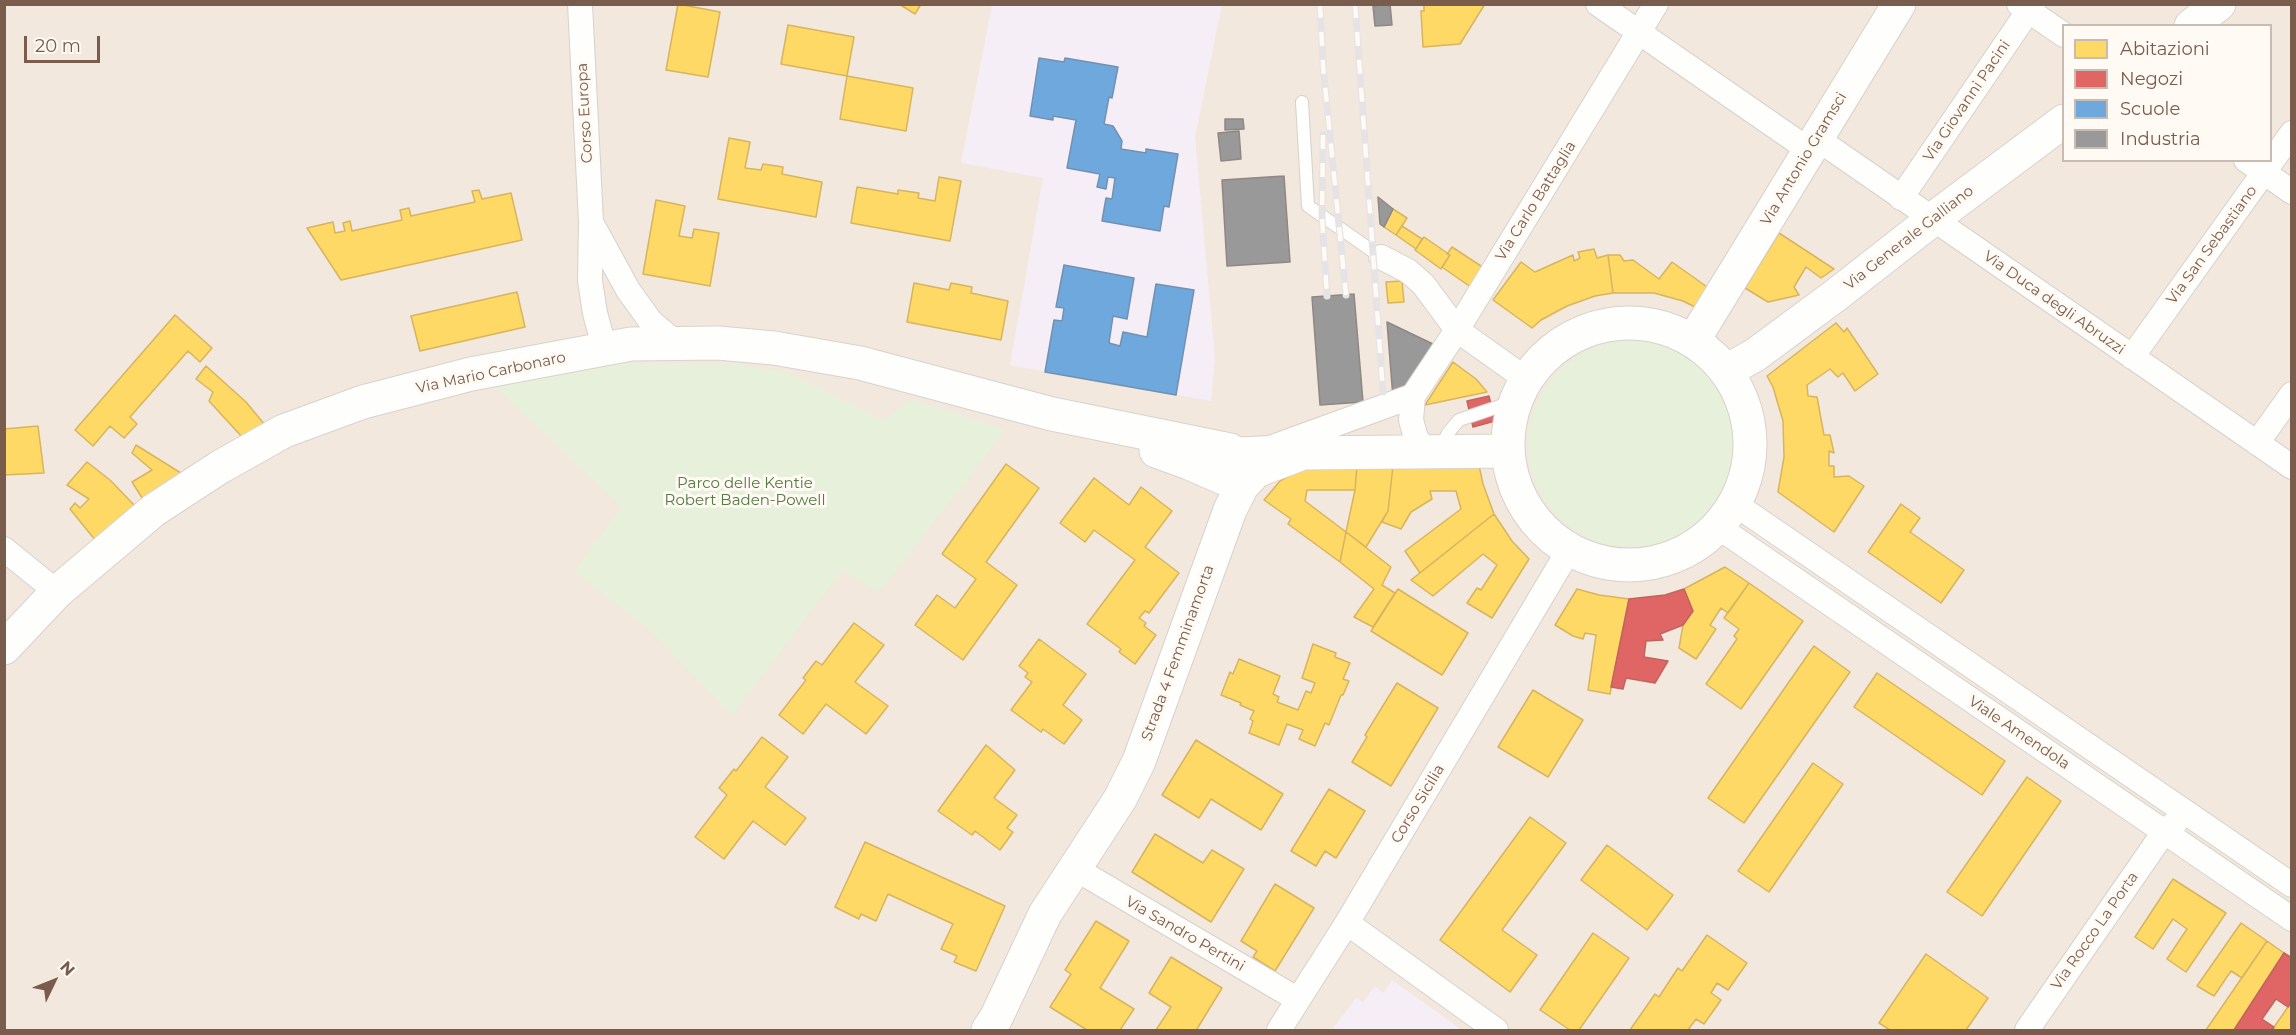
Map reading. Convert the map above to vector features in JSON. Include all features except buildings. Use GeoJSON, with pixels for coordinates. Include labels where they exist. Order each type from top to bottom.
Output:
{"type":"FeatureCollection","features":[{"type":"Feature","properties":{"kind":"street","name":"Corso Europa"},"geometry":{"type":"LineString","coordinates":[[580,4],[591,222],[590,281],[595,313],[605,350]]}},
{"type":"Feature","properties":{"kind":"street","name":"Via Duca degli Abruzzi"},"geometry":{"type":"LineString","coordinates":[[1598,4],[1813,144],[1901,198],[2292,468]]}},
{"type":"Feature","properties":{"kind":"street","name":"Via Carlo Battaglia"},"geometry":{"type":"LineString","coordinates":[[1413,396],[1457,330],[1656,4]]}},
{"type":"Feature","properties":{"kind":"street","name":"Via Antonio Gramsci"},"geometry":{"type":"LineString","coordinates":[[1693,341],[1899,4]]}},
{"type":"Feature","properties":{"kind":"street"},"geometry":{"type":"LineString","coordinates":[[2193,24],[2218,4]]}},
{"type":"Feature","properties":{"kind":"street"},"geometry":{"type":"LineString","coordinates":[[2027,7],[2062,33]]}},
{"type":"Feature","properties":{"kind":"street","name":"Via Giovanni Pacini"},"geometry":{"type":"LineString","coordinates":[[1901,198],[2027,7]]}},
{"type":"Feature","properties":{"kind":"street","name":"Via Generale Galliano"},"geometry":{"type":"LineString","coordinates":[[1726,371],[1755,355],[2062,122]]}},
{"type":"Feature","properties":{"kind":"street","name":"Via San Sebastiano"},"geometry":{"type":"LineString","coordinates":[[2272,151],[2292,133]]}},
{"type":"Feature","properties":{"kind":"street"},"geometry":{"type":"LineString","coordinates":[[2255,167],[2292,192]]}},
{"type":"Feature","properties":{"kind":"street","name":"Via San Sebastiano"},"geometry":{"type":"LineString","coordinates":[[2132,357],[2255,167]]}},
{"type":"Feature","properties":{"kind":"street"},"geometry":{"type":"LineString","coordinates":[[591,222],[628,290],[651,322],[675,342]]}},
{"type":"Feature","properties":{"kind":"street"},"geometry":{"type":"LineString","coordinates":[[1381,257],[1408,271],[1423,284],[1457,330],[1514,380]]}},
{"type":"Feature","properties":{"kind":"street"},"geometry":{"type":"LineString","coordinates":[[1633,322],[1664,328],[1693,341],[1726,371],[1743,402],[1750,436],[1748,472],[1726,516],[1686,551],[1648,564],[1562,563],[1493,451],[1509,426],[1514,380],[1572,336],[1602,326],[1633,322]]}},
{"type":"Feature","properties":{"kind":"street","name":"Via Mario Carbonaro"},"geometry":{"type":"LineString","coordinates":[[4,648],[57,592],[153,510],[220,467],[284,431],[363,402],[471,374],[631,344],[675,342],[774,348],[860,363],[1052,414]]}},
{"type":"Feature","properties":{"kind":"street"},"geometry":{"type":"LineString","coordinates":[[2257,443],[2292,394]]}},
{"type":"Feature","properties":{"kind":"street"},"geometry":{"type":"LineString","coordinates":[[1256,468],[1413,396],[1411,420],[1416,438],[1433,453]]}},
{"type":"Feature","properties":{"kind":"street"},"geometry":{"type":"LineString","coordinates":[[1052,414],[1189,463],[1256,468],[1303,453],[1493,451]]}},
{"type":"Feature","properties":{"kind":"street"},"geometry":{"type":"LineString","coordinates":[[1052,414],[1230,450],[1256,468]]}},
{"type":"Feature","properties":{"kind":"street","name":"Strada 4 Femminamorta"},"geometry":{"type":"LineString","coordinates":[[988,1030],[1046,914],[1120,799],[1139,761],[1230,510],[1256,468]]}},
{"type":"Feature","properties":{"kind":"street","name":"Viale Amendola"},"geometry":{"type":"LineString","coordinates":[[1726,516],[1764,524],[2292,885]]}},
{"type":"Feature","properties":{"kind":"street","name":"Viale Amendola"},"geometry":{"type":"LineString","coordinates":[[1726,516],[1746,547],[2292,919]]}},
{"type":"Feature","properties":{"kind":"street"},"geometry":{"type":"LineString","coordinates":[[4,549],[57,592]]}},
{"type":"Feature","properties":{"kind":"street","name":"Corso Sicilia"},"geometry":{"type":"LineString","coordinates":[[1279,1030],[1347,923],[1562,563]]}},
{"type":"Feature","properties":{"kind":"street"},"geometry":{"type":"LineString","coordinates":[[2164,831],[2179,820],[2191,817]]}},
{"type":"Feature","properties":{"kind":"street","name":"Via Rocco La Porta"},"geometry":{"type":"LineString","coordinates":[[2027,1030],[2164,831]]}},
{"type":"Feature","properties":{"kind":"street","name":"Via Sandro Pertini"},"geometry":{"type":"LineString","coordinates":[[1074,868],[1297,999]]}},
{"type":"Feature","properties":{"kind":"street"},"geometry":{"type":"LineString","coordinates":[[1347,923],[1496,1030]]}},
{"type":"Feature","properties":{"kind":"lane"},"geometry":{"type":"LineString","coordinates":[[1302,102],[1308,206],[1381,257]]}},
{"type":"Feature","properties":{"kind":"lane"},"geometry":{"type":"LineString","coordinates":[[1433,453],[1459,420],[1514,380]]}},
{"type":"Feature","properties":{"kind":"shaded area"},"geometry":{"type":"Polygon","coordinates":[[[5,5],[2291,5],[2291,1030],[5,1030],[5,5]]]}},
{"type":"Feature","properties":{"kind":"shaded area"},"geometry":{"type":"Polygon","coordinates":[[[992,5],[1222,5],[1195,137],[1215,358],[1211,401],[1010,365],[1043,178],[961,163],[992,5]]]}},
{"type":"Feature","properties":{"kind":"shaded area"},"geometry":{"type":"Polygon","coordinates":[[[1392,980],[1462,1030],[1332,1030],[1356,998],[1363,1002],[1375,986],[1383,993],[1392,980]]]}},
{"type":"Feature","properties":{"kind":"green space"},"geometry":{"type":"Polygon","coordinates":[[[1621,341],[1641,341],[1661,345],[1680,353],[1697,364],[1711,378],[1730,414],[1734,444],[1730,474],[1722,493],[1711,510],[1697,524],[1661,543],[1641,547],[1621,547],[1601,543],[1582,535],[1565,524],[1551,510],[1532,474],[1528,454],[1528,434],[1532,414],[1540,395],[1551,378],[1565,364],[1601,345],[1621,341]]]}},
{"type":"Feature","properties":{"kind":"green space","name":"Parco delle Kentie Robert Baden-Powell"},"geometry":{"type":"Polygon","coordinates":[[[613,363],[732,363],[789,373],[883,420],[912,399],[1006,430],[879,593],[843,570],[732,716],[650,631],[574,571],[621,507],[494,386],[613,363]]]}},
{"type":"Feature","properties":{"kind":"railway"},"geometry":{"type":"LineString","coordinates":[[1320,4],[1323,66],[1346,295]]}},
{"type":"Feature","properties":{"kind":"railway"},"geometry":{"type":"LineString","coordinates":[[1355,4],[1383,392]]}},
{"type":"Feature","properties":{"kind":"railway"},"geometry":{"type":"LineString","coordinates":[[1323,135],[1322,217],[1327,296]]}}]}
